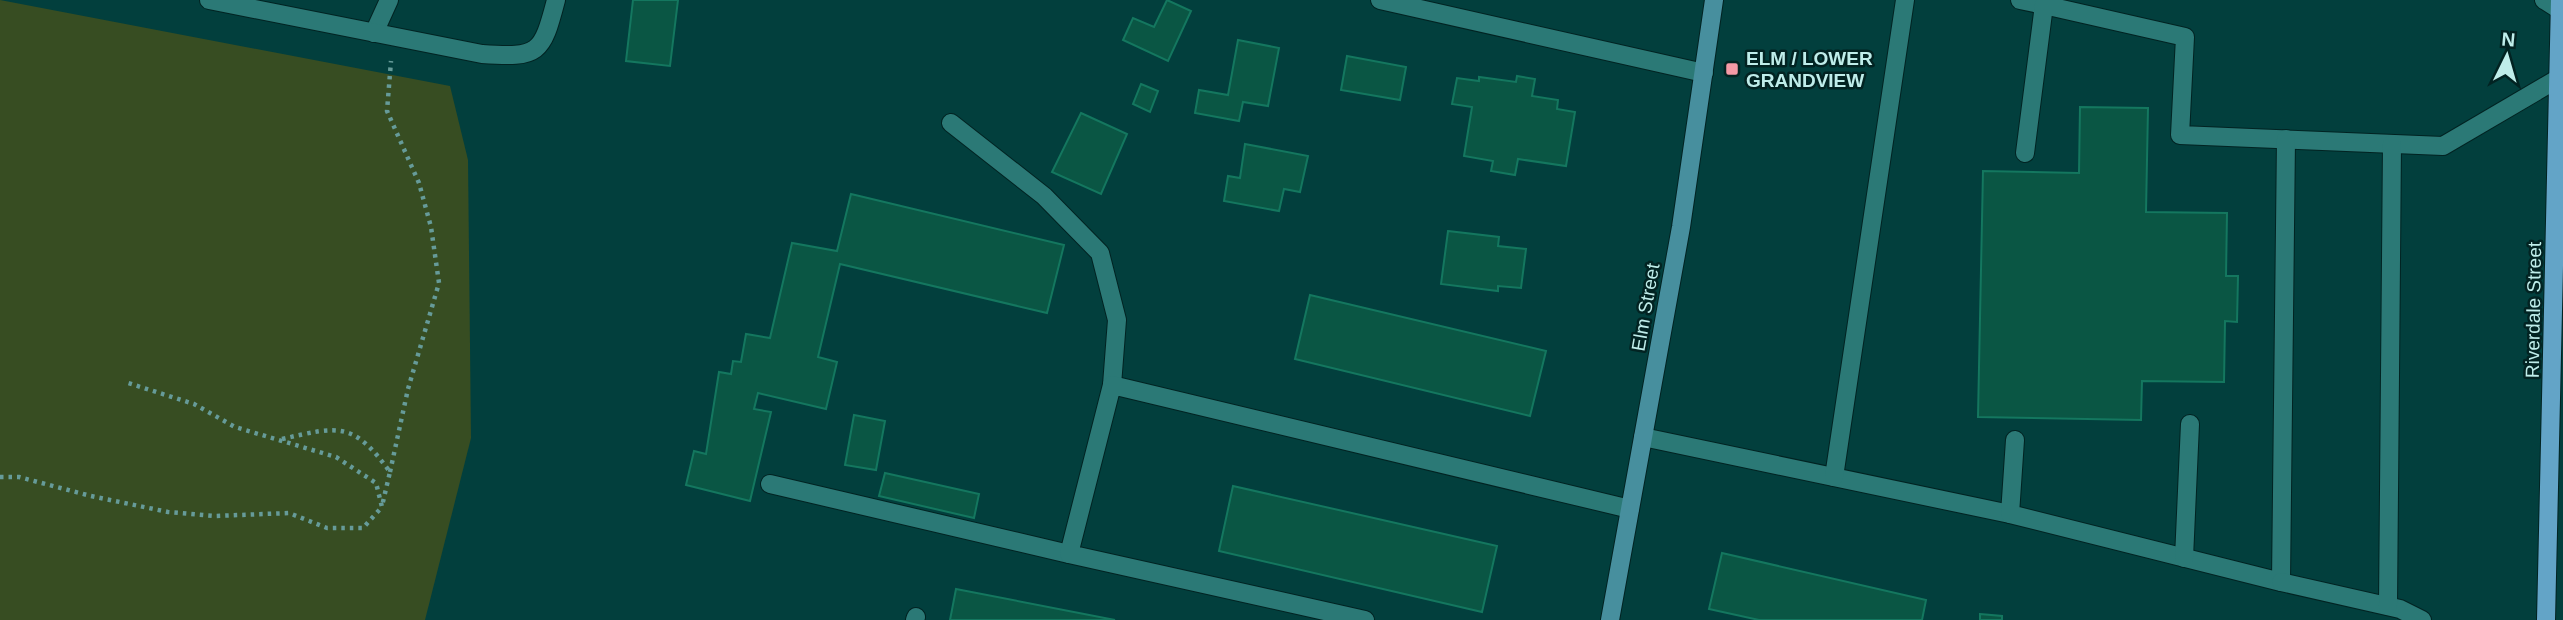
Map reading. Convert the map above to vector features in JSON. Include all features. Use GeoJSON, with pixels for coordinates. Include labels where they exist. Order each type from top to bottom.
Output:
{"type":"FeatureCollection","features":[{"type":"Feature","properties":{"kind":"main road","name":"Elm Street"},"geometry":{"type":"LineString","coordinates":[[1610,620],[1681,228],[1714,0]]}},
{"type":"Feature","properties":{"kind":"main road","name":"Riverdale Street"},"geometry":{"type":"LineString","coordinates":[[2546,620],[2560,5]]}},
{"type":"Feature","properties":{"kind":"street"},"geometry":{"type":"LineString","coordinates":[[209,0],[482,54],[517,57],[532,52],[546,38],[556,0]]}},
{"type":"Feature","properties":{"kind":"street"},"geometry":{"type":"LineString","coordinates":[[374,33],[389,0]]}},
{"type":"Feature","properties":{"kind":"street"},"geometry":{"type":"LineString","coordinates":[[1380,0],[1704,73]]}},
{"type":"Feature","properties":{"kind":"street"},"geometry":{"type":"LineString","coordinates":[[1834,477],[1905,0]]}},
{"type":"Feature","properties":{"kind":"street"},"geometry":{"type":"LineString","coordinates":[[2020,0],[2185,37],[2180,135],[2443,146],[2558,78]]}},
{"type":"Feature","properties":{"kind":"street"},"geometry":{"type":"LineString","coordinates":[[2544,0],[2560,5]]}},
{"type":"Feature","properties":{"kind":"street"},"geometry":{"type":"LineString","coordinates":[[2025,153],[2044,5]]}},
{"type":"Feature","properties":{"kind":"street"},"geometry":{"type":"LineString","coordinates":[[951,123],[1044,196],[1100,253],[1117,320],[1112,385],[1069,554]]}},
{"type":"Feature","properties":{"kind":"street"},"geometry":{"type":"LineString","coordinates":[[2281,582],[2286,139]]}},
{"type":"Feature","properties":{"kind":"street"},"geometry":{"type":"LineString","coordinates":[[2388,606],[2392,144]]}},
{"type":"Feature","properties":{"kind":"street"},"geometry":{"type":"LineString","coordinates":[[1112,385],[1630,509]]}},
{"type":"Feature","properties":{"kind":"street"},"geometry":{"type":"LineString","coordinates":[[2184,558],[2190,424]]}},
{"type":"Feature","properties":{"kind":"street"},"geometry":{"type":"LineString","coordinates":[[1643,437],[2010,514],[2388,606],[2422,620]]}},
{"type":"Feature","properties":{"kind":"street"},"geometry":{"type":"LineString","coordinates":[[2010,514],[2015,440]]}},
{"type":"Feature","properties":{"kind":"street"},"geometry":{"type":"LineString","coordinates":[[770,484],[1365,620]]}},
{"type":"Feature","properties":{"kind":"path"},"geometry":{"type":"LineString","coordinates":[[0,477],[19,477],[168,512],[215,516],[289,513],[327,528],[363,528],[382,507],[408,389],[439,283],[431,227],[419,183],[387,111],[393,37]]}},
{"type":"Feature","properties":{"kind":"path"},"geometry":{"type":"LineString","coordinates":[[125,382],[194,404],[235,427],[336,457],[376,484],[382,507]]}},
{"type":"Feature","properties":{"kind":"path"},"geometry":{"type":"LineString","coordinates":[[281,439],[316,432],[349,431],[370,444],[390,471]]}},
{"type":"Feature","properties":{"kind":"green space"},"geometry":{"type":"Polygon","coordinates":[[[0,0],[450,86],[468,160],[471,438],[425,620],[0,620],[0,0]]]}},
{"type":"Feature","properties":{"kind":"building"},"geometry":{"type":"Polygon","coordinates":[[[633,0],[678,0],[670,66],[626,61],[633,0]]]}},
{"type":"Feature","properties":{"kind":"building"},"geometry":{"type":"Polygon","coordinates":[[[1167,0],[1191,11],[1168,61],[1123,40],[1133,18],[1154,27],[1167,0]]]}},
{"type":"Feature","properties":{"kind":"building"},"geometry":{"type":"Polygon","coordinates":[[[1238,40],[1279,48],[1268,106],[1243,102],[1239,121],[1195,113],[1199,90],[1228,95],[1238,40]]]}},
{"type":"Feature","properties":{"kind":"building"},"geometry":{"type":"Polygon","coordinates":[[[1347,56],[1406,67],[1400,100],[1341,90],[1347,56]]]}},
{"type":"Feature","properties":{"kind":"building"},"geometry":{"type":"Polygon","coordinates":[[[1517,76],[1535,79],[1532,96],[1558,100],[1557,109],[1575,112],[1566,166],[1518,159],[1515,175],[1491,171],[1493,161],[1464,156],[1472,107],[1452,104],[1457,78],[1479,81],[1479,77],[1516,82],[1517,76]]]}},
{"type":"Feature","properties":{"kind":"building"},"geometry":{"type":"Polygon","coordinates":[[[1141,84],[1158,91],[1150,112],[1133,104],[1141,84]]]}},
{"type":"Feature","properties":{"kind":"building"},"geometry":{"type":"Polygon","coordinates":[[[2080,107],[2148,108],[2146,212],[2227,213],[2226,276],[2238,276],[2237,322],[2225,321],[2224,382],[2142,381],[2141,420],[1978,417],[1983,171],[2079,173],[2080,107]]]}},
{"type":"Feature","properties":{"kind":"building"},"geometry":{"type":"Polygon","coordinates":[[[1081,113],[1127,134],[1101,194],[1052,172],[1081,113]]]}},
{"type":"Feature","properties":{"kind":"building"},"geometry":{"type":"Polygon","coordinates":[[[1245,144],[1308,156],[1300,192],[1284,189],[1279,211],[1224,201],[1228,176],[1240,178],[1245,144]]]}},
{"type":"Feature","properties":{"kind":"building"},"geometry":{"type":"Polygon","coordinates":[[[851,194],[1064,245],[1047,313],[840,264],[818,357],[837,362],[826,409],[758,393],[754,409],[771,412],[750,501],[686,485],[694,451],[706,454],[719,372],[731,374],[733,361],[741,362],[746,334],[770,338],[792,243],[837,251],[851,194]]]}},
{"type":"Feature","properties":{"kind":"building"},"geometry":{"type":"Polygon","coordinates":[[[1448,231],[1499,237],[1498,246],[1526,249],[1521,288],[1498,286],[1498,291],[1441,284],[1448,231]]]}},
{"type":"Feature","properties":{"kind":"building"},"geometry":{"type":"Polygon","coordinates":[[[1310,295],[1546,351],[1530,416],[1295,359],[1310,295]]]}},
{"type":"Feature","properties":{"kind":"building"},"geometry":{"type":"Polygon","coordinates":[[[854,415],[885,421],[876,470],[845,465],[854,415]]]}},
{"type":"Feature","properties":{"kind":"building"},"geometry":{"type":"Polygon","coordinates":[[[885,473],[979,494],[974,518],[879,496],[885,473]]]}},
{"type":"Feature","properties":{"kind":"building"},"geometry":{"type":"Polygon","coordinates":[[[1233,486],[1497,546],[1482,612],[1219,551],[1233,486]]]}},
{"type":"Feature","properties":{"kind":"building"},"geometry":{"type":"Polygon","coordinates":[[[1722,553],[1926,600],[1922,620],[1759,620],[1709,609],[1722,553]]]}},
{"type":"Feature","properties":{"kind":"building"},"geometry":{"type":"Polygon","coordinates":[[[956,589],[1115,620],[950,620],[956,589]]]}},
{"type":"Feature","properties":{"kind":"building"},"geometry":{"type":"Polygon","coordinates":[[[1980,614],[2002,616],[2002,620],[1980,620],[1980,614]]]}},
{"type":"Feature","properties":{"kind":"place","name":"ELM / LOWER GRANDVIEW"},"geometry":{"type":"Point","coordinates":[1732,69]}}]}
